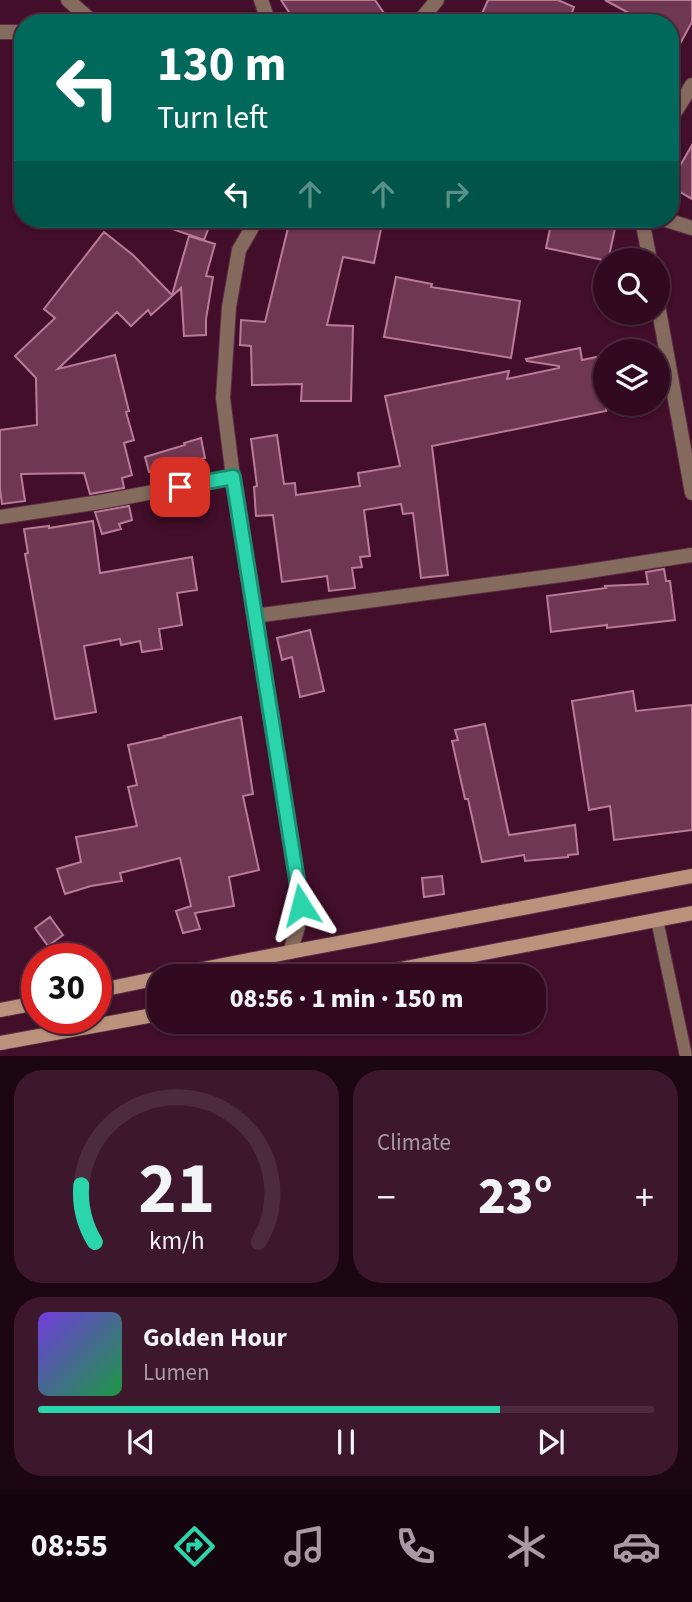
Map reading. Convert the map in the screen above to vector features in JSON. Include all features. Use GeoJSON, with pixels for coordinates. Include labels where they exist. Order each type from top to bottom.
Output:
{"type":"FeatureCollection","features":[{"type":"Feature","properties":{"kind":"street"},"geometry":{"type":"LineString","coordinates":[[68,0],[84,14]]}},
{"type":"Feature","properties":{"kind":"street"},"geometry":{"type":"LineString","coordinates":[[425,14],[437,0]]}},
{"type":"Feature","properties":{"kind":"street"},"geometry":{"type":"LineString","coordinates":[[679,106],[692,85]]}},
{"type":"Feature","properties":{"kind":"street"},"geometry":{"type":"LineString","coordinates":[[252,228],[239,250],[229,307],[223,398],[254,616],[301,905],[298,928],[290,952]]}},
{"type":"Feature","properties":{"kind":"street"},"geometry":{"type":"LineString","coordinates":[[644,228],[648,248]]}},
{"type":"Feature","properties":{"kind":"street"},"geometry":{"type":"LineString","coordinates":[[662,325],[692,493]]}},
{"type":"Feature","properties":{"kind":"street"},"geometry":{"type":"LineString","coordinates":[[0,517],[100,502],[233,477]]}},
{"type":"Feature","properties":{"kind":"street"},"geometry":{"type":"LineString","coordinates":[[254,616],[692,555]]}},
{"type":"Feature","properties":{"kind":"street"},"geometry":{"type":"LineString","coordinates":[[228,964],[692,876]]}},
{"type":"Feature","properties":{"kind":"street"},"geometry":{"type":"LineString","coordinates":[[427,964],[692,913]]}},
{"type":"Feature","properties":{"kind":"street"},"geometry":{"type":"LineString","coordinates":[[112,988],[147,980]]}},
{"type":"Feature","properties":{"kind":"street"},"geometry":{"type":"LineString","coordinates":[[0,1010],[21,1006]]}},
{"type":"Feature","properties":{"kind":"street"},"geometry":{"type":"LineString","coordinates":[[0,1042],[147,1016]]}},
{"type":"Feature","properties":{"kind":"lane"},"geometry":{"type":"LineString","coordinates":[[657,920],[686,1056]]}},
{"type":"Feature","properties":{"kind":"building"},"geometry":{"type":"Polygon","coordinates":[[[281,0],[375,0],[385,14],[290,14],[281,0]]]}},
{"type":"Feature","properties":{"kind":"building"},"geometry":{"type":"Polygon","coordinates":[[[488,0],[558,0],[574,7],[571,14],[482,14],[488,0]]]}},
{"type":"Feature","properties":{"kind":"building"},"geometry":{"type":"Polygon","coordinates":[[[605,0],[692,0],[692,22],[679,46],[679,14],[631,14],[605,0]]]}},
{"type":"Feature","properties":{"kind":"building"},"geometry":{"type":"Polygon","coordinates":[[[692,145],[692,199],[679,191],[679,167],[692,145]]]}},
{"type":"Feature","properties":{"kind":"building"},"geometry":{"type":"Polygon","coordinates":[[[169,228],[209,228],[204,240],[169,228]]]}},
{"type":"Feature","properties":{"kind":"building"},"geometry":{"type":"Polygon","coordinates":[[[288,228],[381,228],[374,263],[343,257],[327,325],[353,326],[351,401],[301,401],[302,384],[252,385],[251,346],[240,345],[241,320],[265,322],[288,228]]]}},
{"type":"Feature","properties":{"kind":"building"},"geometry":{"type":"Polygon","coordinates":[[[550,228],[615,228],[611,248],[593,248],[593,258],[546,248],[550,228]]]}},
{"type":"Feature","properties":{"kind":"building"},"geometry":{"type":"Polygon","coordinates":[[[104,232],[133,255],[172,295],[189,236],[215,244],[206,276],[213,277],[206,335],[184,336],[181,288],[151,315],[148,310],[131,326],[117,312],[58,369],[115,355],[134,440],[124,443],[132,475],[122,478],[124,488],[90,494],[84,473],[21,474],[25,501],[2,504],[0,430],[37,425],[36,378],[15,356],[55,318],[44,309],[104,232]]]}},
{"type":"Feature","properties":{"kind":"building"},"geometry":{"type":"Polygon","coordinates":[[[396,277],[432,284],[431,287],[520,301],[511,358],[384,337],[396,277]]]}},
{"type":"Feature","properties":{"kind":"building"},"geometry":{"type":"Polygon","coordinates":[[[580,348],[582,360],[593,358],[593,414],[432,446],[448,575],[421,578],[413,513],[403,514],[401,504],[364,510],[370,556],[360,557],[362,567],[352,568],[355,588],[329,591],[327,576],[282,582],[273,515],[256,516],[254,487],[257,486],[251,439],[277,435],[284,484],[295,483],[296,495],[360,486],[358,473],[400,466],[385,396],[509,371],[507,379],[559,368],[526,359],[580,348]]]}},
{"type":"Feature","properties":{"kind":"building"},"geometry":{"type":"Polygon","coordinates":[[[201,438],[205,458],[149,472],[145,457],[201,438]]]}},
{"type":"Feature","properties":{"kind":"building"},"geometry":{"type":"Polygon","coordinates":[[[129,506],[132,520],[119,524],[121,529],[102,534],[95,512],[129,506]]]}},
{"type":"Feature","properties":{"kind":"building"},"geometry":{"type":"Polygon","coordinates":[[[93,521],[100,573],[192,557],[197,590],[177,593],[182,625],[159,629],[162,649],[142,652],[140,641],[121,645],[120,639],[84,646],[96,712],[55,719],[25,554],[28,553],[24,529],[93,521]]]}},
{"type":"Feature","properties":{"kind":"building"},"geometry":{"type":"Polygon","coordinates":[[[664,569],[666,581],[670,581],[675,620],[551,632],[547,596],[606,588],[605,586],[648,584],[646,572],[664,569]]]}},
{"type":"Feature","properties":{"kind":"building"},"geometry":{"type":"Polygon","coordinates":[[[310,630],[324,691],[300,697],[292,657],[282,660],[277,638],[310,630]]]}},
{"type":"Feature","properties":{"kind":"building"},"geometry":{"type":"Polygon","coordinates":[[[633,691],[636,711],[692,705],[692,830],[614,840],[610,806],[589,810],[572,701],[633,691]]]}},
{"type":"Feature","properties":{"kind":"building"},"geometry":{"type":"Polygon","coordinates":[[[241,717],[253,794],[243,796],[259,870],[229,877],[234,906],[195,913],[200,929],[183,933],[176,911],[191,906],[180,858],[120,873],[122,881],[65,894],[57,869],[81,862],[76,837],[137,826],[128,787],[137,785],[128,745],[241,717]]]}},
{"type":"Feature","properties":{"kind":"building"},"geometry":{"type":"Polygon","coordinates":[[[485,724],[509,835],[575,825],[578,854],[525,861],[524,855],[482,862],[452,741],[458,740],[455,730],[485,724]]]}},
{"type":"Feature","properties":{"kind":"building"},"geometry":{"type":"Polygon","coordinates":[[[442,876],[444,894],[424,897],[422,878],[442,876]]]}},
{"type":"Feature","properties":{"kind":"building"},"geometry":{"type":"Polygon","coordinates":[[[50,917],[63,935],[52,943],[46,943],[35,928],[50,917]]]}},
{"type":"Feature","properties":{"kind":"route"},"geometry":{"type":"LineString","coordinates":[[180,487],[233,477],[301,905]]}}]}
